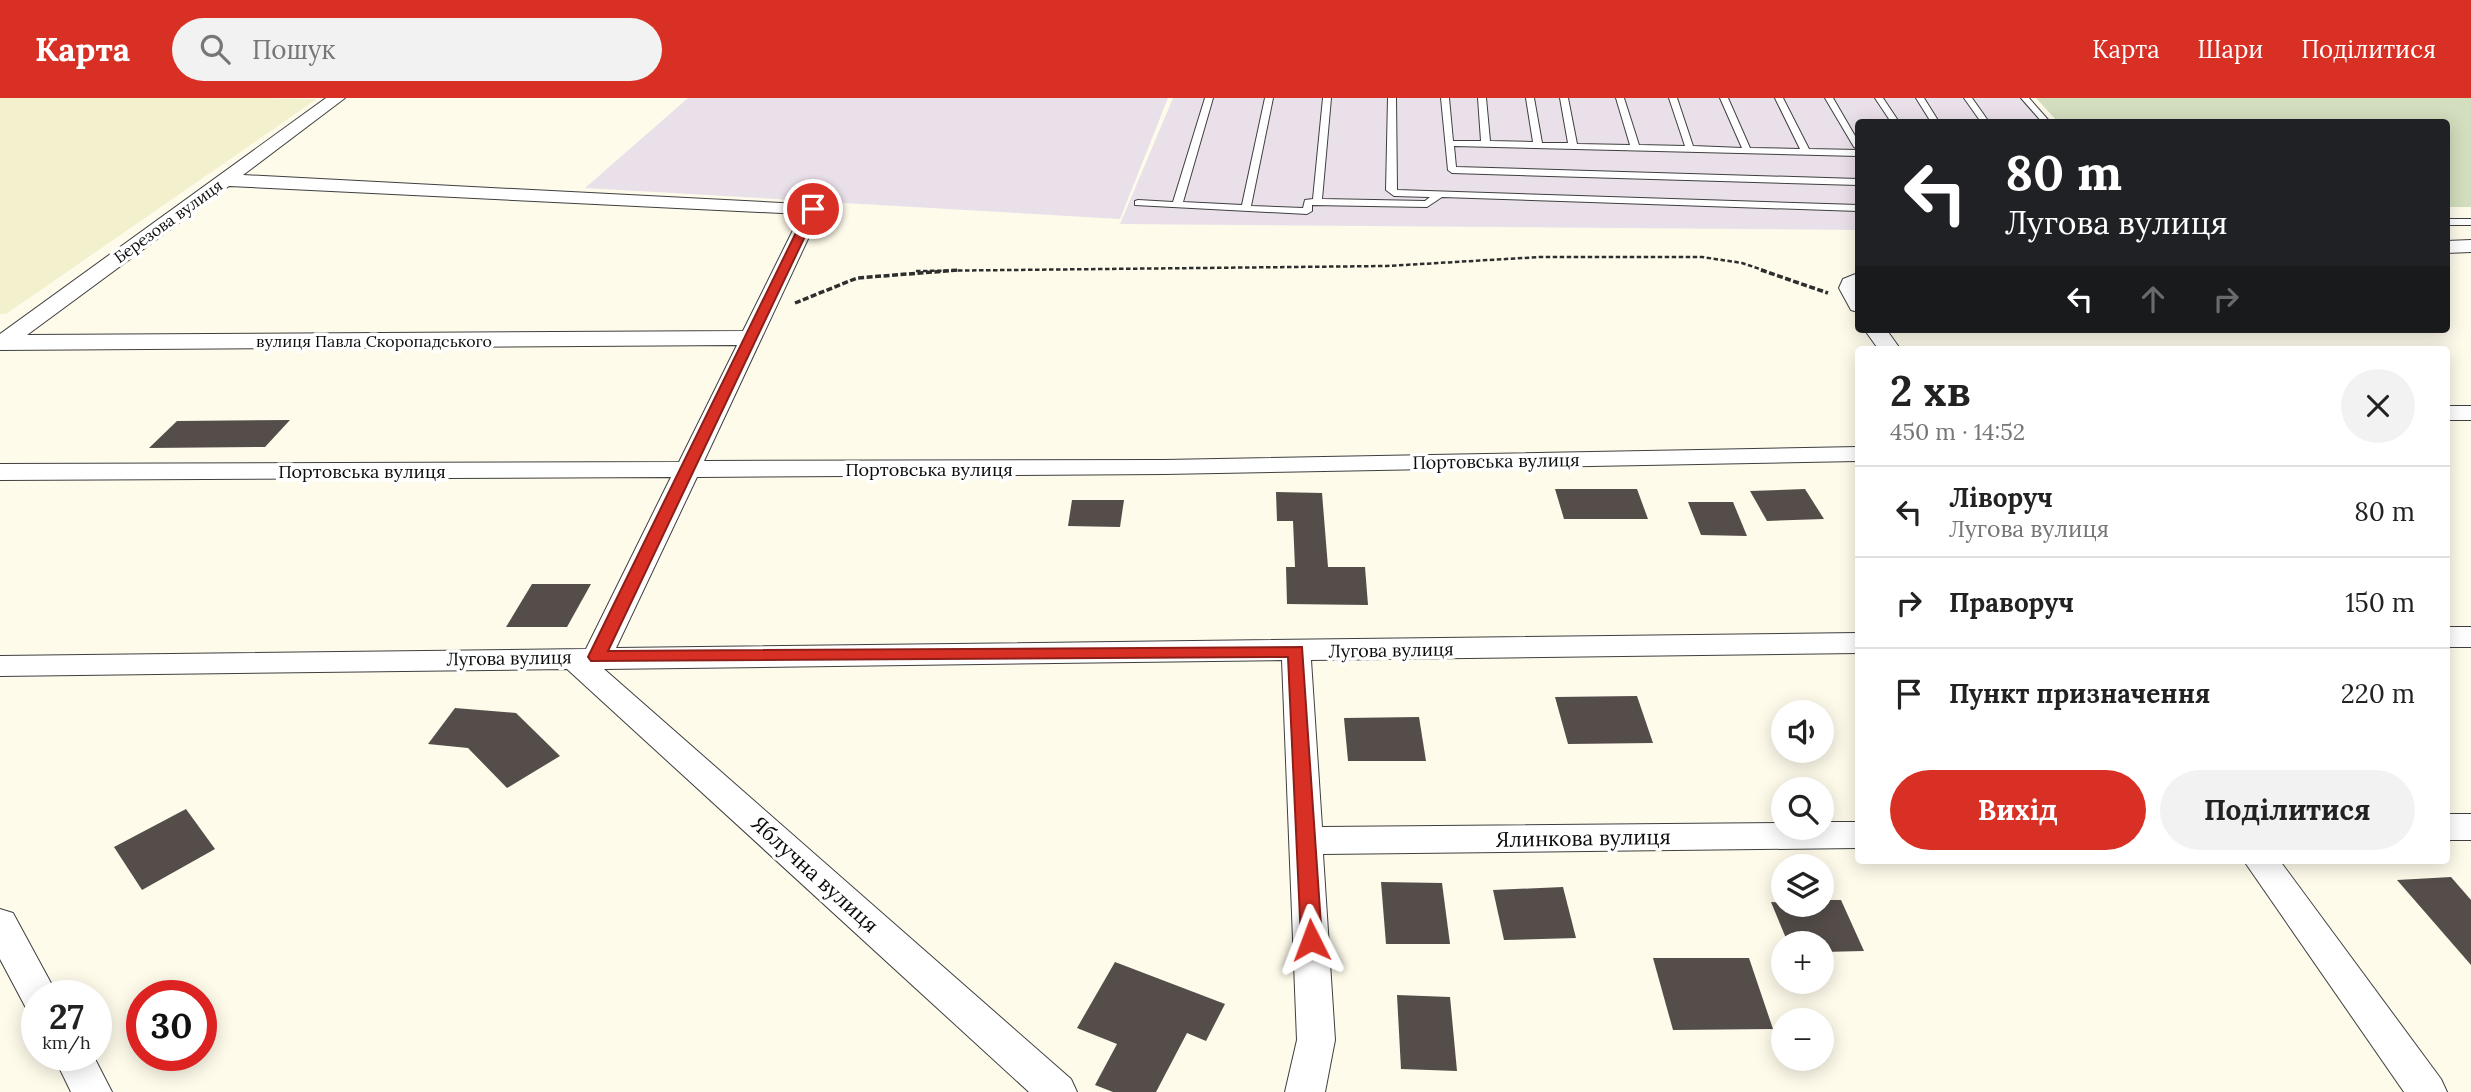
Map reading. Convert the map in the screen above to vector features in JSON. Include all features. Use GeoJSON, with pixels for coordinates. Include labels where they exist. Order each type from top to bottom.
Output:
{"type":"FeatureCollection","features":[{"type":"Feature","properties":{"kind":"street","name":"Березова вулиця"},"geometry":{"type":"LineString","coordinates":[[1,343],[337,98]]}},
{"type":"Feature","properties":{"kind":"street"},"geometry":{"type":"LineString","coordinates":[[224,180],[813,209],[687,470],[585,657]]}},
{"type":"Feature","properties":{"kind":"street"},"geometry":{"type":"LineString","coordinates":[[2450,247],[2471,246]]}},
{"type":"Feature","properties":{"kind":"street","name":"вулиця Павла Скоропадського"},"geometry":{"type":"LineString","coordinates":[[1,343],[753,329]]}},
{"type":"Feature","properties":{"kind":"street"},"geometry":{"type":"LineString","coordinates":[[2450,413],[2471,413]]}},
{"type":"Feature","properties":{"kind":"street","name":"Портовська вулиця"},"geometry":{"type":"LineString","coordinates":[[0,472],[1164,467],[1855,454]]}},
{"type":"Feature","properties":{"kind":"street"},"geometry":{"type":"LineString","coordinates":[[2450,637],[2471,637]]}},
{"type":"Feature","properties":{"kind":"street","name":"Лугова вулиця"},"geometry":{"type":"LineString","coordinates":[[0,666],[1855,643]]}},
{"type":"Feature","properties":{"kind":"street"},"geometry":{"type":"LineString","coordinates":[[1296,651],[1316,1040],[1305,1092]]}},
{"type":"Feature","properties":{"kind":"street","name":"Яблучна вулиця"},"geometry":{"type":"LineString","coordinates":[[585,657],[1057,1092]]}},
{"type":"Feature","properties":{"kind":"street"},"geometry":{"type":"LineString","coordinates":[[2450,827],[2471,827]]}},
{"type":"Feature","properties":{"kind":"street","name":"Ялинкова вулиця"},"geometry":{"type":"LineString","coordinates":[[1307,841],[1855,835]]}},
{"type":"Feature","properties":{"kind":"street"},"geometry":{"type":"LineString","coordinates":[[2263,864],[2427,1092]]}},
{"type":"Feature","properties":{"kind":"street"},"geometry":{"type":"LineString","coordinates":[[0,924],[30,980]]}},
{"type":"Feature","properties":{"kind":"street"},"geometry":{"type":"LineString","coordinates":[[81,1071],[92,1092]]}},
{"type":"Feature","properties":{"kind":"lane"},"geometry":{"type":"LineString","coordinates":[[1177,205],[1209,98]]}},
{"type":"Feature","properties":{"kind":"lane"},"geometry":{"type":"LineString","coordinates":[[1246,208],[1269,98]]}},
{"type":"Feature","properties":{"kind":"lane"},"geometry":{"type":"LineString","coordinates":[[1317,202],[1327,98]]}},
{"type":"Feature","properties":{"kind":"lane"},"geometry":{"type":"LineString","coordinates":[[1392,98],[1391,190],[1402,194],[1855,208]]}},
{"type":"Feature","properties":{"kind":"lane"},"geometry":{"type":"LineString","coordinates":[[1445,98],[1452,170],[1855,182]]}},
{"type":"Feature","properties":{"kind":"lane"},"geometry":{"type":"LineString","coordinates":[[1482,98],[1486,144]]}},
{"type":"Feature","properties":{"kind":"lane"},"geometry":{"type":"LineString","coordinates":[[1530,98],[1538,145]]}},
{"type":"Feature","properties":{"kind":"lane"},"geometry":{"type":"LineString","coordinates":[[1564,98],[1573,146]]}},
{"type":"Feature","properties":{"kind":"lane"},"geometry":{"type":"LineString","coordinates":[[1620,98],[1635,148]]}},
{"type":"Feature","properties":{"kind":"lane"},"geometry":{"type":"LineString","coordinates":[[1674,98],[1690,149]]}},
{"type":"Feature","properties":{"kind":"lane"},"geometry":{"type":"LineString","coordinates":[[1724,98],[1747,150]]}},
{"type":"Feature","properties":{"kind":"lane"},"geometry":{"type":"LineString","coordinates":[[1779,98],[1807,152]]}},
{"type":"Feature","properties":{"kind":"lane"},"geometry":{"type":"LineString","coordinates":[[1829,98],[1855,142]]}},
{"type":"Feature","properties":{"kind":"lane"},"geometry":{"type":"LineString","coordinates":[[1879,98],[1893,119]]}},
{"type":"Feature","properties":{"kind":"lane"},"geometry":{"type":"LineString","coordinates":[[1920,98],[1933,119]]}},
{"type":"Feature","properties":{"kind":"lane"},"geometry":{"type":"LineString","coordinates":[[1968,98],[1983,119]]}},
{"type":"Feature","properties":{"kind":"lane"},"geometry":{"type":"LineString","coordinates":[[2025,98],[2043,119]]}},
{"type":"Feature","properties":{"kind":"lane"},"geometry":{"type":"LineString","coordinates":[[1448,143],[1855,153]]}},
{"type":"Feature","properties":{"kind":"lane"},"geometry":{"type":"LineString","coordinates":[[1138,203],[1307,211],[1308,202],[1427,204],[1439,195]]}},
{"type":"Feature","properties":{"kind":"lane"},"geometry":{"type":"LineString","coordinates":[[2450,222],[2471,222]]}},
{"type":"Feature","properties":{"kind":"path"},"geometry":{"type":"LineString","coordinates":[[753,329],[857,278],[929,270],[1387,267],[1541,257],[1702,257],[1742,263],[1821,292],[1854,291]]}},
{"type":"Feature","properties":{"kind":"shaded area"},"geometry":{"type":"Polygon","coordinates":[[[0,98],[317,99],[6,314],[0,314],[0,98]]]}},
{"type":"Feature","properties":{"kind":"shaded area"},"geometry":{"type":"Polygon","coordinates":[[[688,98],[1168,98],[1120,219],[585,188],[688,98]]]}},
{"type":"Feature","properties":{"kind":"shaded area"},"geometry":{"type":"Polygon","coordinates":[[[1173,98],[2026,98],[2044,119],[1855,119],[1855,230],[1120,224],[1173,98]]]}},
{"type":"Feature","properties":{"kind":"green space"},"geometry":{"type":"Polygon","coordinates":[[[2036,98],[2471,98],[2471,207],[2450,207],[2450,119],[2055,119],[2036,98]]]}},
{"type":"Feature","properties":{"kind":"building"},"geometry":{"type":"Polygon","coordinates":[[[290,420],[265,447],[149,448],[177,421],[290,420]]]}},
{"type":"Feature","properties":{"kind":"building"},"geometry":{"type":"Polygon","coordinates":[[[1555,489],[1637,489],[1648,519],[1564,519],[1555,489]]]}},
{"type":"Feature","properties":{"kind":"building"},"geometry":{"type":"Polygon","coordinates":[[[1805,489],[1824,519],[1767,521],[1750,491],[1805,489]]]}},
{"type":"Feature","properties":{"kind":"building"},"geometry":{"type":"Polygon","coordinates":[[[1276,492],[1322,493],[1328,567],[1365,567],[1368,605],[1287,604],[1286,567],[1295,567],[1293,521],[1277,521],[1276,492]]]}},
{"type":"Feature","properties":{"kind":"building"},"geometry":{"type":"Polygon","coordinates":[[[1072,500],[1124,500],[1120,527],[1068,526],[1072,500]]]}},
{"type":"Feature","properties":{"kind":"building"},"geometry":{"type":"Polygon","coordinates":[[[1688,502],[1733,502],[1747,536],[1701,535],[1688,502]]]}},
{"type":"Feature","properties":{"kind":"building"},"geometry":{"type":"Polygon","coordinates":[[[532,584],[591,584],[567,627],[506,627],[532,584]]]}},
{"type":"Feature","properties":{"kind":"building"},"geometry":{"type":"Polygon","coordinates":[[[1637,696],[1653,743],[1568,744],[1555,697],[1637,696]]]}},
{"type":"Feature","properties":{"kind":"building"},"geometry":{"type":"Polygon","coordinates":[[[455,708],[516,713],[560,756],[507,788],[468,748],[428,744],[455,708]]]}},
{"type":"Feature","properties":{"kind":"building"},"geometry":{"type":"Polygon","coordinates":[[[1419,717],[1426,761],[1348,761],[1344,718],[1419,717]]]}},
{"type":"Feature","properties":{"kind":"building"},"geometry":{"type":"Polygon","coordinates":[[[186,809],[215,849],[142,890],[114,847],[186,809]]]}},
{"type":"Feature","properties":{"kind":"building"},"geometry":{"type":"Polygon","coordinates":[[[2451,877],[2471,900],[2471,965],[2397,880],[2451,877]]]}},
{"type":"Feature","properties":{"kind":"building"},"geometry":{"type":"Polygon","coordinates":[[[1381,882],[1442,883],[1450,944],[1386,944],[1381,882]]]}},
{"type":"Feature","properties":{"kind":"building"},"geometry":{"type":"Polygon","coordinates":[[[1563,887],[1576,938],[1504,940],[1493,890],[1563,887]]]}},
{"type":"Feature","properties":{"kind":"building"},"geometry":{"type":"Polygon","coordinates":[[[1834,900],[1841,900],[1864,951],[1834,952],[1834,931],[1783,931],[1777,917],[1834,917],[1834,900]]]}},
{"type":"Feature","properties":{"kind":"building"},"geometry":{"type":"Polygon","coordinates":[[[1653,958],[1749,958],[1771,1029],[1673,1030],[1653,958]]]}},
{"type":"Feature","properties":{"kind":"building"},"geometry":{"type":"Polygon","coordinates":[[[1115,962],[1225,1004],[1206,1041],[1187,1033],[1156,1092],[1113,1092],[1095,1085],[1117,1044],[1077,1028],[1115,962]]]}},
{"type":"Feature","properties":{"kind":"building"},"geometry":{"type":"Polygon","coordinates":[[[1397,995],[1450,997],[1457,1071],[1401,1069],[1397,995]]]}},
{"type":"Feature","properties":{"kind":"route"},"geometry":{"type":"LineString","coordinates":[[813,209],[748,338],[597,657],[1296,651],[1311,940]]}}]}
